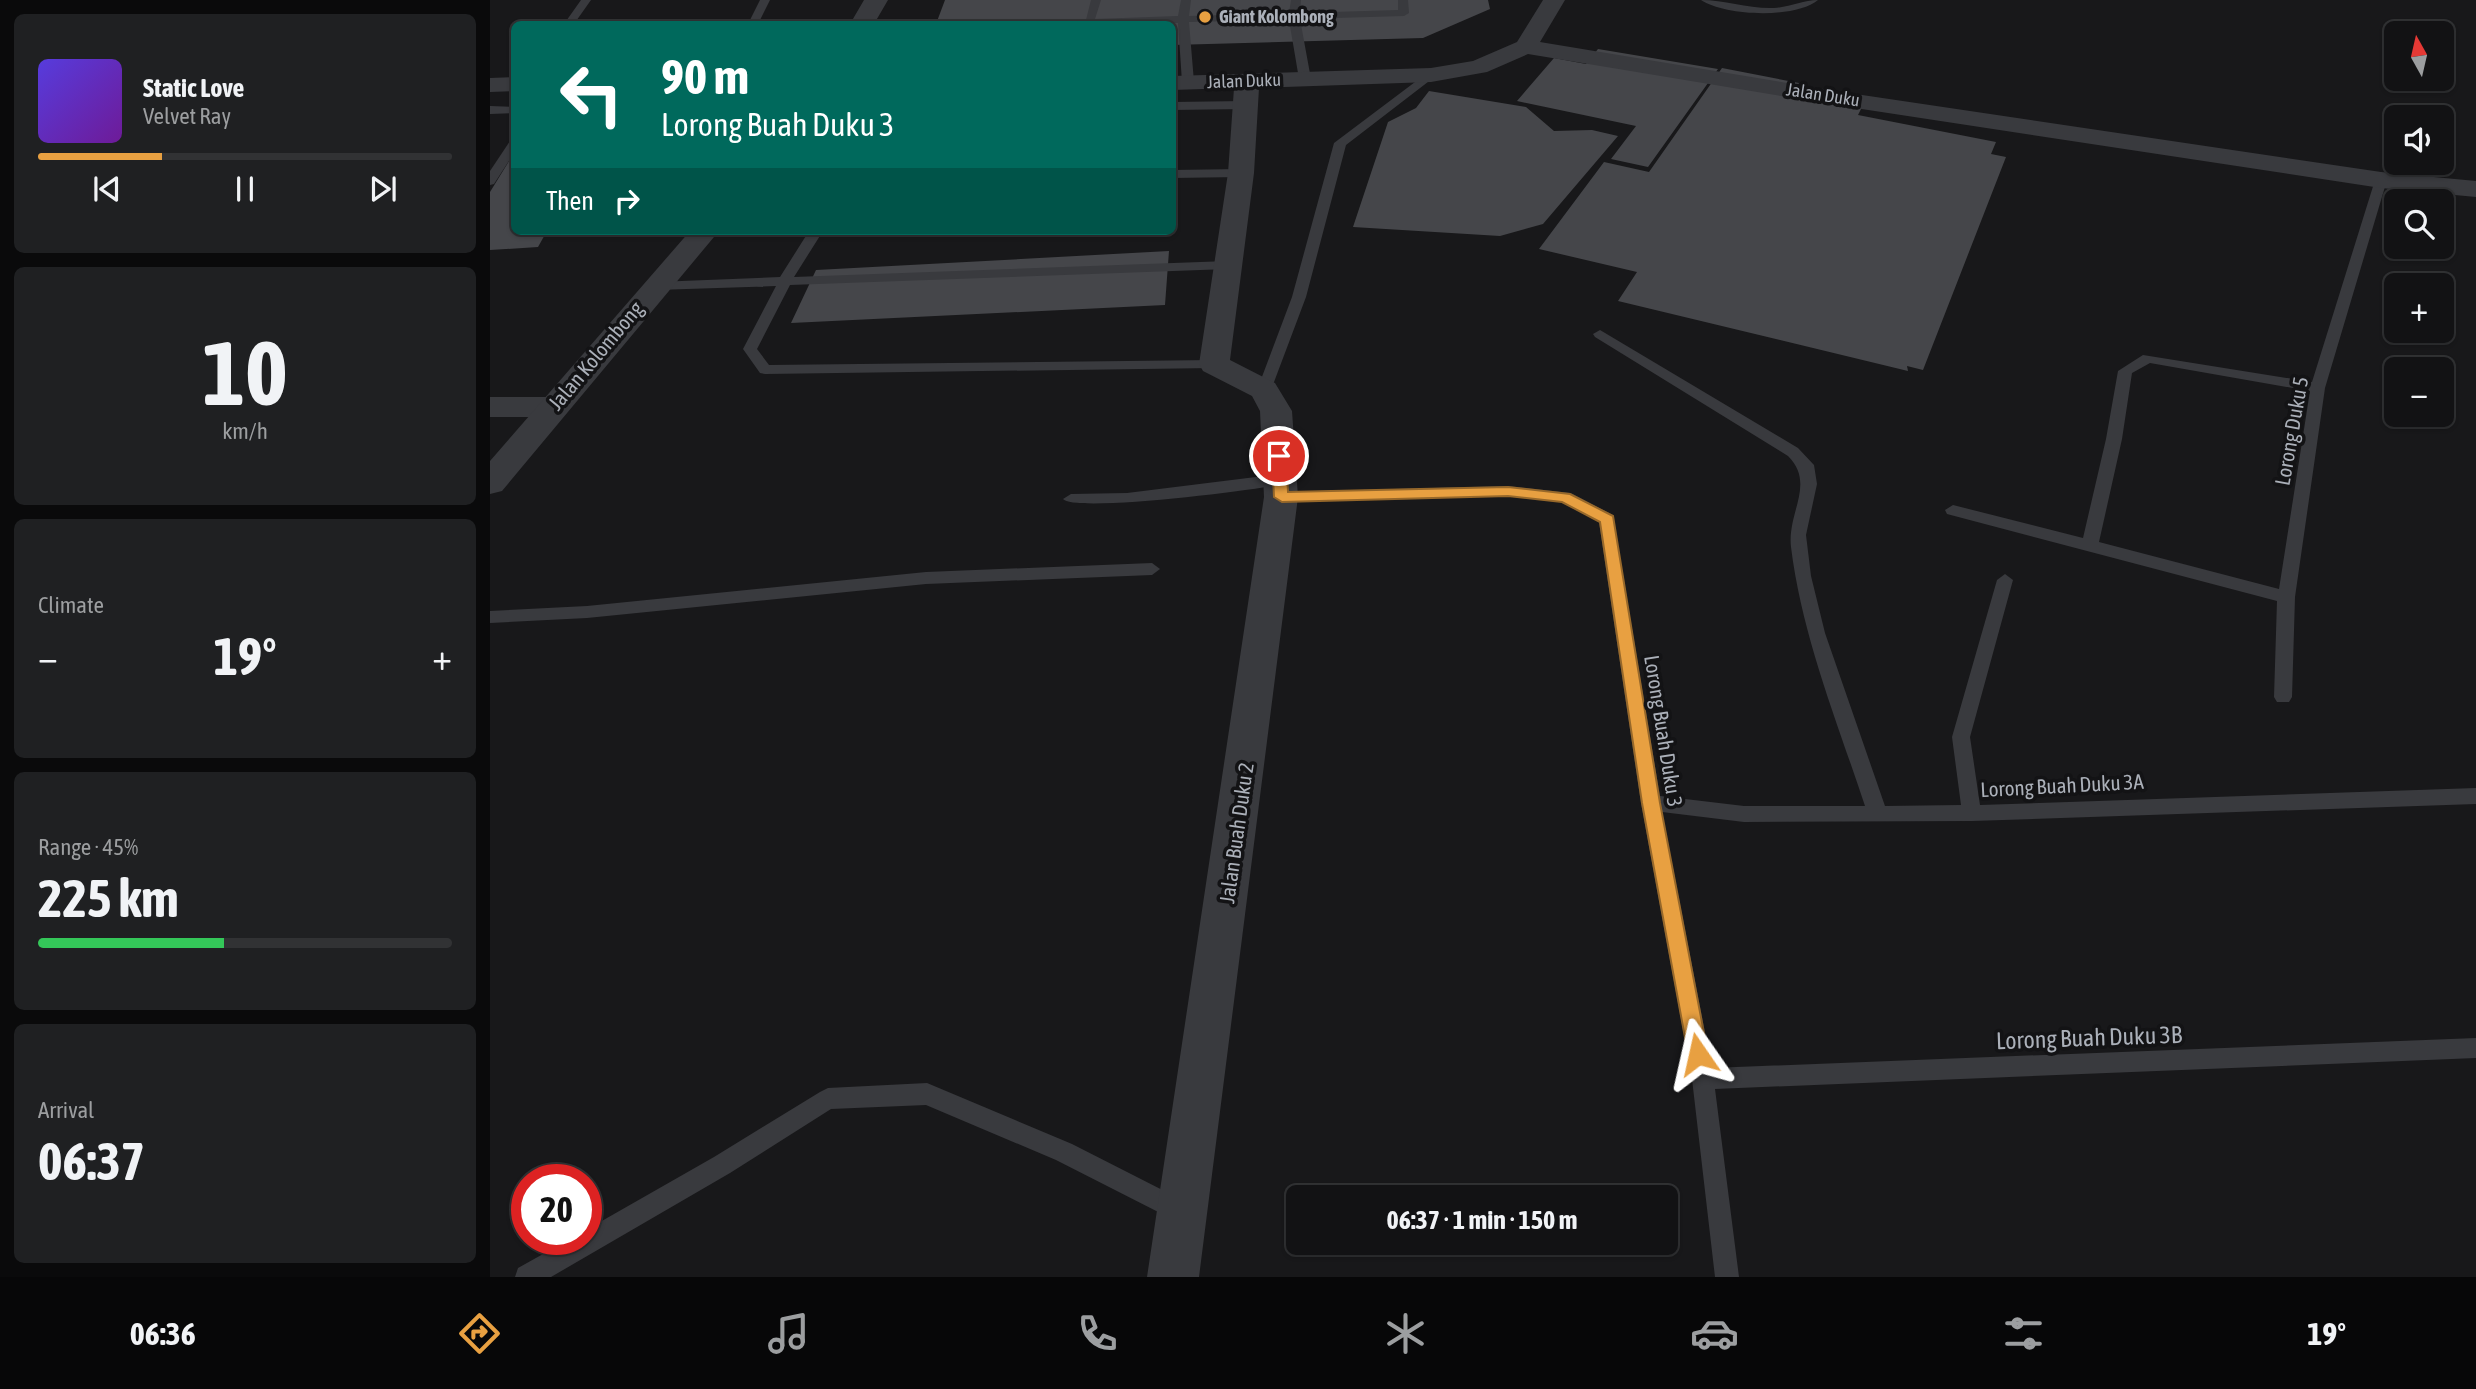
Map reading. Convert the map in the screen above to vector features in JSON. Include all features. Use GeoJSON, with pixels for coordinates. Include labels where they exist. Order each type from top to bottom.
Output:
{"type":"FeatureCollection","features":[{"type":"Feature","properties":{"kind":"street"},"geometry":{"type":"LineString","coordinates":[[864,21],[876,0]]}},
{"type":"Feature","properties":{"kind":"street"},"geometry":{"type":"LineString","coordinates":[[1526,47],[1555,0]]}},
{"type":"Feature","properties":{"kind":"street","name":"Jalan Duku"},"geometry":{"type":"LineString","coordinates":[[1180,83],[1247,93],[1305,79],[1431,75],[1479,67],[1526,47],[1842,99],[2381,180],[2476,189]]}},
{"type":"Feature","properties":{"kind":"street"},"geometry":{"type":"LineString","coordinates":[[490,85],[511,84]]}},
{"type":"Feature","properties":{"kind":"street"},"geometry":{"type":"LineString","coordinates":[[1247,93],[1241,173],[1214,364],[1264,390]]}},
{"type":"Feature","properties":{"kind":"street","name":"Jalan Kolombong"},"geometry":{"type":"LineString","coordinates":[[490,483],[701,235]]}},
{"type":"Feature","properties":{"kind":"street","name":"Jalan Buah Duku 2"},"geometry":{"type":"LineString","coordinates":[[1173,1277],[1184,1214],[1281,488],[1276,411],[1264,390]]}},
{"type":"Feature","properties":{"kind":"street"},"geometry":{"type":"LineString","coordinates":[[490,407],[554,407]]}},
{"type":"Feature","properties":{"kind":"lane"},"geometry":{"type":"LineString","coordinates":[[571,21],[586,0]]}},
{"type":"Feature","properties":{"kind":"lane"},"geometry":{"type":"LineString","coordinates":[[754,21],[765,0]]}},
{"type":"Feature","properties":{"kind":"lane"},"geometry":{"type":"LineString","coordinates":[[1089,21],[1096,0]]}},
{"type":"Feature","properties":{"kind":"lane"},"geometry":{"type":"LineString","coordinates":[[1180,83],[1186,0]]}},
{"type":"Feature","properties":{"kind":"lane"},"geometry":{"type":"LineString","coordinates":[[1296,0],[1294,16],[1305,79]]}},
{"type":"Feature","properties":{"kind":"lane"},"geometry":{"type":"LineString","coordinates":[[1136,21],[1404,13],[1403,0]]}},
{"type":"Feature","properties":{"kind":"lane"},"geometry":{"type":"LineString","coordinates":[[1706,0],[1768,12],[1791,12],[1813,0]]}},
{"type":"Feature","properties":{"kind":"lane"},"geometry":{"type":"LineString","coordinates":[[1264,390],[1299,297],[1340,143],[1431,75]]}},
{"type":"Feature","properties":{"kind":"lane"},"geometry":{"type":"LineString","coordinates":[[1176,105],[1247,93]]}},
{"type":"Feature","properties":{"kind":"lane"},"geometry":{"type":"LineString","coordinates":[[490,110],[511,110]]}},
{"type":"Feature","properties":{"kind":"lane"},"geometry":{"type":"LineString","coordinates":[[490,181],[511,149]]}},
{"type":"Feature","properties":{"kind":"lane"},"geometry":{"type":"LineString","coordinates":[[1176,174],[1241,173]]}},
{"type":"Feature","properties":{"kind":"lane","name":"Lorong Duku 5"},"geometry":{"type":"LineString","coordinates":[[2283,697],[2286,597],[2318,388],[2381,180]]}},
{"type":"Feature","properties":{"kind":"lane"},"geometry":{"type":"LineString","coordinates":[[814,235],[786,279],[750,349],[765,370],[1214,364]]}},
{"type":"Feature","properties":{"kind":"lane"},"geometry":{"type":"LineString","coordinates":[[656,286],[786,279],[1228,265]]}},
{"type":"Feature","properties":{"kind":"lane"},"geometry":{"type":"LineString","coordinates":[[1600,334],[1793,452],[1806,465],[1809,484],[1798,534],[1803,576],[1816,633],[1877,813]]}},
{"type":"Feature","properties":{"kind":"lane"},"geometry":{"type":"LineString","coordinates":[[2090,545],[2114,439],[2125,371],[2148,358],[2318,388]]}},
{"type":"Feature","properties":{"kind":"lane"},"geometry":{"type":"LineString","coordinates":[[1071,499],[1281,488]]}},
{"type":"Feature","properties":{"kind":"lane","name":"Lorong Buah Duku 3"},"geometry":{"type":"LineString","coordinates":[[1281,488],[1508,491],[1565,498],[1607,519],[1651,803],[1703,1079],[1727,1277]]}},
{"type":"Feature","properties":{"kind":"lane"},"geometry":{"type":"LineString","coordinates":[[1953,510],[2286,597]]}},
{"type":"Feature","properties":{"kind":"lane"},"geometry":{"type":"LineString","coordinates":[[490,617],[586,612],[883,585],[926,578],[1152,569]]}},
{"type":"Feature","properties":{"kind":"lane"},"geometry":{"type":"LineString","coordinates":[[1972,813],[1961,737],[2005,580]]}},
{"type":"Feature","properties":{"kind":"lane","name":"Lorong Buah Duku 3A"},"geometry":{"type":"LineString","coordinates":[[1651,803],[1744,814],[1972,813],[2476,796]]}},
{"type":"Feature","properties":{"kind":"lane","name":"Lorong Buah Duku 3B"},"geometry":{"type":"LineString","coordinates":[[1703,1079],[2476,1048]]}},
{"type":"Feature","properties":{"kind":"lane"},"geometry":{"type":"LineString","coordinates":[[527,1277],[722,1165],[828,1099],[927,1094],[1064,1152],[1184,1214]]}},
{"type":"Feature","properties":{"kind":"building","name":"Giant Kolombong"},"geometry":{"type":"Polygon","coordinates":[[[945,0],[1488,0],[1490,9],[1423,38],[1176,45],[1176,21],[937,21],[945,0]]]}},
{"type":"Feature","properties":{"kind":"building"},"geometry":{"type":"Polygon","coordinates":[[[1598,49],[1718,69],[1648,167],[1611,159],[1636,126],[1517,101],[1554,58],[1586,64],[1598,49]]]}},
{"type":"Feature","properties":{"kind":"building"},"geometry":{"type":"Polygon","coordinates":[[[1722,68],[1799,83],[1792,93],[1862,107],[1858,115],[1996,142],[1991,154],[2006,157],[1923,370],[1907,366],[1908,371],[1618,301],[1637,272],[1539,249],[1604,162],[1649,172],[1722,68]]]}},
{"type":"Feature","properties":{"kind":"building"},"geometry":{"type":"Polygon","coordinates":[[[1429,91],[1526,107],[1554,131],[1592,130],[1618,136],[1543,224],[1500,236],[1353,227],[1388,122],[1416,108],[1429,91]]]}},
{"type":"Feature","properties":{"kind":"building"},"geometry":{"type":"Polygon","coordinates":[[[511,158],[511,235],[545,235],[538,247],[490,250],[490,192],[511,158]]]}},
{"type":"Feature","properties":{"kind":"building"},"geometry":{"type":"Polygon","coordinates":[[[834,235],[895,235],[833,237],[834,235]]]}},
{"type":"Feature","properties":{"kind":"building"},"geometry":{"type":"Polygon","coordinates":[[[1169,251],[1165,305],[791,323],[816,270],[1169,251]]]}},
{"type":"Feature","properties":{"kind":"place","name":"Giant Kolombong"},"geometry":{"type":"Point","coordinates":[1205,17]}},
{"type":"Feature","properties":{"kind":"route"},"geometry":{"type":"LineString","coordinates":[[1279,456],[1282,497],[1508,491],[1565,498],[1607,519],[1651,803],[1698,1054]]}}]}
